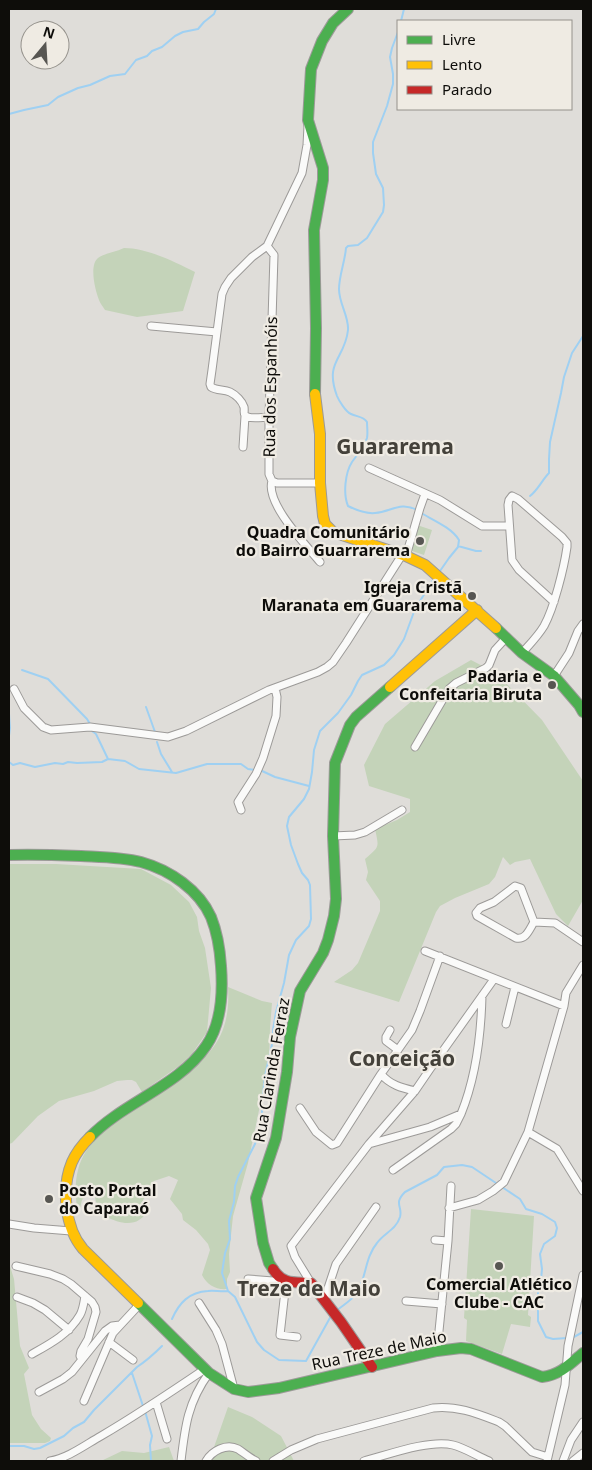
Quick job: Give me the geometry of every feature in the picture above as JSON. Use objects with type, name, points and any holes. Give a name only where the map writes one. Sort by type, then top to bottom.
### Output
[{"type":"main road","points":[[348,9],[334,23],[322,41],[311,69],[308,120],[323,168],[323,180],[314,239],[316,328],[314,380],[320,434],[320,483],[325,524],[334,532],[404,555],[425,565],[477,610],[522,654],[554,676],[583,712]]},
{"type":"main road","name":"Rua Clarinda Ferraz","points":[[286,1282],[277,1276],[269,1263],[263,1243],[256,1198],[276,1138],[287,1072],[290,1038],[300,991],[306,978],[323,953],[334,916],[336,899],[333,836],[335,763],[350,724],[356,717],[477,610]]},
{"type":"main road","points":[[9,855],[60,855],[110,858],[140,862],[162,870],[193,893],[206,910],[214,932],[220,965],[221,1001],[216,1024],[206,1046],[187,1067],[102,1125],[77,1153],[69,1172],[67,1185],[68,1215],[72,1231]]},
{"type":"main road","name":"Rua Treze de Maio","points":[[72,1231],[88,1254],[139,1305],[205,1369],[234,1389],[248,1392],[279,1388],[461,1348],[542,1377],[556,1375],[567,1368]]},
{"type":"main road","points":[[286,1282],[311,1283],[372,1367]]},
{"type":"main road","points":[[567,1368],[583,1353]]},
{"type":"street","points":[[243,447],[244,407],[237,397],[226,390],[214,389],[210,384],[222,294],[231,278],[252,257],[267,246],[302,173],[307,145],[308,120]]},
{"type":"street","name":"Rua dos Espanhóis","points":[[267,246],[274,255],[269,474],[272,482],[285,484],[320,483]]},
{"type":"street","points":[[151,326],[217,332]]},
{"type":"street","points":[[245,416],[251,418],[269,417]]},
{"type":"street","points":[[370,468],[440,500],[482,526],[509,526]]},
{"type":"street","points":[[272,482],[271,493],[278,509],[320,562]]},
{"type":"street","points":[[14,689],[24,708],[43,726],[51,730],[90,727],[168,737],[186,731],[275,688],[318,672],[334,662],[404,555],[425,494]]},
{"type":"street","points":[[522,654],[543,628],[554,602],[567,543],[518,499],[512,496],[509,500],[509,526],[514,564],[554,602]]},
{"type":"street","points":[[554,676],[569,653],[583,624]]},
{"type":"street","points":[[415,747],[449,689],[456,683],[486,668],[495,650],[506,638]]},
{"type":"street","points":[[240,810],[238,802],[258,770],[276,716],[277,697],[275,688]]},
{"type":"street","points":[[333,836],[355,835],[365,832],[402,810]]},
{"type":"street","points":[[515,886],[521,888],[534,922],[524,938],[520,939],[477,916],[476,913],[480,908],[494,902],[515,886]]},
{"type":"street","points":[[534,922],[555,923],[583,942]]},
{"type":"street","points":[[424,950],[564,1006]]},
{"type":"street","points":[[300,1108],[316,1132],[330,1144],[334,1145],[412,1030],[440,956]]},
{"type":"street","points":[[450,1208],[478,1200],[494,1191],[504,1182],[528,1132],[566,993],[583,965]]},
{"type":"street","points":[[311,1283],[292,1246],[369,1144],[415,1091],[494,979]]},
{"type":"street","points":[[506,1024],[514,987]]},
{"type":"street","points":[[393,1170],[456,1124],[468,1098],[473,1076],[482,996]]},
{"type":"street","points":[[390,1030],[386,1041],[398,1050]]},
{"type":"street","points":[[381,1074],[396,1086],[415,1091]]},
{"type":"street","points":[[369,1144],[430,1127],[461,1114]]},
{"type":"street","points":[[528,1132],[557,1149],[583,1191]]},
{"type":"street","points":[[437,1352],[448,1241],[451,1186]]},
{"type":"street","points":[[324,1300],[336,1264],[376,1206]]},
{"type":"street","points":[[9,1224],[72,1231]]},
{"type":"street","points":[[435,1240],[448,1241]]},
{"type":"street","points":[[16,1266],[31,1268],[57,1276],[71,1284],[95,1307],[96,1312],[88,1339],[80,1351],[82,1359]]},
{"type":"street","points":[[273,1461],[317,1439],[433,1408],[444,1407],[454,1408],[499,1422],[532,1452],[547,1459],[566,1385],[566,1354],[583,1275]]},
{"type":"street","points":[[248,1279],[286,1282],[280,1335],[297,1338]]},
{"type":"street","points":[[32,1354],[54,1342],[69,1330],[80,1314],[85,1296]]},
{"type":"street","points":[[16,1297],[45,1310],[69,1330]]},
{"type":"street","points":[[198,1302],[216,1330],[222,1344],[234,1389]]},
{"type":"street","points":[[406,1302],[442,1304]]},
{"type":"street","points":[[84,1401],[109,1342],[120,1326],[139,1305]]},
{"type":"street","points":[[38,1392],[72,1372],[105,1331],[112,1326],[120,1326]]},
{"type":"street","points":[[109,1342],[132,1360]]},
{"type":"street","points":[[50,1461],[77,1450],[156,1402],[205,1369]]},
{"type":"street","points":[[181,1461],[188,1416],[205,1369]]},
{"type":"street","points":[[156,1402],[167,1439]]},
{"type":"street","points":[[563,1461],[571,1440],[583,1422]]},
{"type":"street","points":[[364,1461],[435,1444],[445,1444],[465,1450],[489,1461]]},
{"type":"street","points":[[206,1461],[214,1451],[231,1447],[237,1448],[256,1461]]},
{"type":"street","points":[[573,1461],[583,1454]]},
{"type":"green space","points":[[124,248],[151,253],[195,272],[183,311],[137,317],[105,310],[99,301],[96,290],[93,272],[95,261],[101,256]]},
{"type":"green space","name":"Quadra Comunitário do Bairro Guarrarema","points":[[417,525],[432,530],[424,555],[409,550]]},
{"type":"green space","points":[[471,660],[496,673],[542,720],[583,781],[583,900],[568,926],[556,914],[530,859],[510,865],[503,857],[495,877],[489,884],[440,906],[399,1002],[334,982],[352,970],[358,963],[380,911],[380,901],[366,880],[368,872],[365,859],[376,849],[378,843],[375,829],[397,820],[410,812],[410,799],[369,786],[364,765],[385,724],[435,681]]},
{"type":"green space","points":[[9,864],[56,864],[141,869],[171,885],[189,902],[197,917],[199,931],[205,948],[211,988],[207,1032],[192,1054],[179,1066],[142,1092],[136,1082],[132,1080],[117,1081],[94,1091],[59,1101],[38,1116],[9,1144]]},
{"type":"green space","points":[[228,987],[262,1001],[272,1003],[269,1062],[248,1163],[233,1216],[229,1254],[230,1272],[227,1279],[227,1289],[219,1289],[206,1282],[202,1275],[210,1250],[208,1244],[196,1230],[183,1220],[182,1214],[170,1199],[178,1180],[169,1176],[154,1181],[143,1200],[150,1207],[147,1213],[139,1220],[131,1223],[119,1222],[107,1217],[103,1208],[96,1202],[95,1197],[88,1193],[82,1200],[78,1216],[76,1187],[81,1160],[91,1144],[112,1125],[188,1072],[209,1053],[217,1042],[226,1018]]},
{"type":"green space","name":"Comercial Atlético Clube - CAC","points":[[471,1209],[534,1216],[528,1315],[531,1317],[530,1327],[511,1324],[502,1354],[466,1341],[467,1320],[464,1318]]},
{"type":"green space","points":[[9,1263],[14,1279],[20,1346],[29,1368],[24,1374],[32,1415],[41,1429],[51,1438],[50,1441],[45,1443],[9,1443]]},
{"type":"green space","points":[[228,1407],[252,1417],[281,1436],[294,1461],[208,1461]]},
{"type":"green space","points":[[169,1447],[174,1461],[101,1461],[122,1451],[144,1453]]},
{"type":"waterway","points":[[9,114],[48,105],[58,97],[78,88],[110,76],[125,74],[136,60],[162,47],[175,36],[198,29],[214,14],[216,9]]},
{"type":"waterway","points":[[401,20],[404,9]]},
{"type":"waterway","points":[[397,35],[390,57],[393,84],[373,142],[376,174],[383,188],[383,212],[367,238],[358,245],[346,248],[339,289],[348,330],[343,348],[336,361],[333,375],[337,396],[343,406],[349,413],[367,422],[367,438],[352,462],[346,478],[345,490],[348,506],[371,513],[400,507],[417,510]]},
{"type":"waterway","points":[[530,496],[549,473],[550,442],[564,377],[572,353],[583,336]]},
{"type":"waterway","points":[[421,513],[447,528],[459,540],[458,547],[440,571]]},
{"type":"waterway","points":[[458,546],[481,551]]},
{"type":"waterway","points":[[331,1316],[306,1361],[279,1360],[264,1350],[257,1342],[235,1297],[228,1291],[222,1273],[225,1253],[230,1239],[229,1221],[238,1177],[255,1144],[262,1124],[265,1076],[273,1040],[276,1012],[289,955],[296,940],[309,926],[311,919],[310,885],[302,873],[291,845],[287,826],[289,817],[304,799],[309,789],[314,750],[320,731],[338,713],[362,675],[384,665],[394,655],[404,639],[415,609],[435,577]]},
{"type":"waterway","points":[[22,670],[48,679],[90,724]]},
{"type":"waterway","points":[[146,707],[155,732]]},
{"type":"waterway","points":[[9,714],[9,736]]},
{"type":"waterway","points":[[92,731],[96,734],[108,759]]},
{"type":"waterway","points":[[157,742],[161,754],[172,772]]},
{"type":"waterway","points":[[9,762],[13,765],[20,763],[35,767],[68,762],[102,762],[108,759],[125,761],[139,769],[176,773],[207,764],[241,764],[248,769],[255,770]]},
{"type":"waterway","points":[[260,770],[275,777],[309,786]]},
{"type":"waterway","points":[[336,1311],[350,1301],[357,1293],[373,1249],[398,1221],[401,1213],[399,1202],[401,1196],[437,1175],[444,1167],[462,1165],[472,1167],[520,1199],[526,1209],[542,1214],[555,1222],[557,1228],[555,1236],[544,1244],[540,1254],[542,1269],[538,1290],[538,1321],[546,1337],[553,1339],[567,1338]]},
{"type":"waterway","points":[[172,1319],[181,1303],[190,1296],[201,1292],[228,1291]]},
{"type":"waterway","points":[[572,1338],[583,1332]]},
{"type":"waterway","points":[[9,1446],[40,1448],[64,1436],[84,1422],[137,1367],[162,1346]]},
{"type":"waterway","points":[[132,1373],[143,1406]]},
{"type":"waterway","points":[[145,1411],[152,1436],[150,1445],[151,1461]]},
{"type":"traffic: fast","points":[[315,394],[314,230],[323,180],[323,168],[308,120],[311,69],[322,41],[333,23],[348,9]]},
{"type":"traffic: fast","points":[[496,628],[522,653],[554,676],[583,712]]},
{"type":"traffic: fast","points":[[273,1269],[269,1263],[263,1243],[256,1198],[276,1138],[287,1072],[290,1037],[300,991],[323,953],[334,916],[336,899],[333,836],[335,763],[350,725],[356,717],[390,687]]},
{"type":"traffic: fast","points":[[9,855],[111,858],[141,862],[173,876],[191,890],[206,907],[215,929],[221,960],[221,997],[215,1027],[206,1046],[195,1060],[181,1072],[119,1114],[90,1137]]},
{"type":"traffic: fast","points":[[138,1303],[209,1373],[234,1389],[248,1392],[279,1388],[437,1351],[461,1348],[471,1349],[542,1377],[554,1374],[569,1365],[583,1353]]},
{"type":"traffic: slow","points":[[315,394],[320,434],[320,483],[325,524],[333,532],[406,556],[425,565],[496,628]]},
{"type":"traffic: slow","points":[[390,687],[477,610]]},
{"type":"traffic: slow","points":[[90,1137],[76,1155],[69,1172],[66,1195],[72,1230],[83,1249],[138,1303]]},
{"type":"traffic: jam","points":[[273,1269],[281,1278],[289,1282],[311,1283],[372,1367]]},
{"type":"place","name":"Quadra Comunitário do Bairro Guarrarema","points":[[420,541]]},
{"type":"place","name":"Igreja Cristã Maranata em Guararema","points":[[472,596]]},
{"type":"place","name":"Padaria e Confeitaria Biruta","points":[[552,685]]},
{"type":"place","name":"Posto Portal do Caparaó","points":[[49,1199]]},
{"type":"place","name":"Comercial Atlético Clube - CAC","points":[[499,1266]]},
{"type":"district","name":"Guararema","points":[[395,446]]},
{"type":"district","name":"Conceição","points":[[402,1058]]},
{"type":"district","name":"Treze de Maio","points":[[309,1288]]}]
